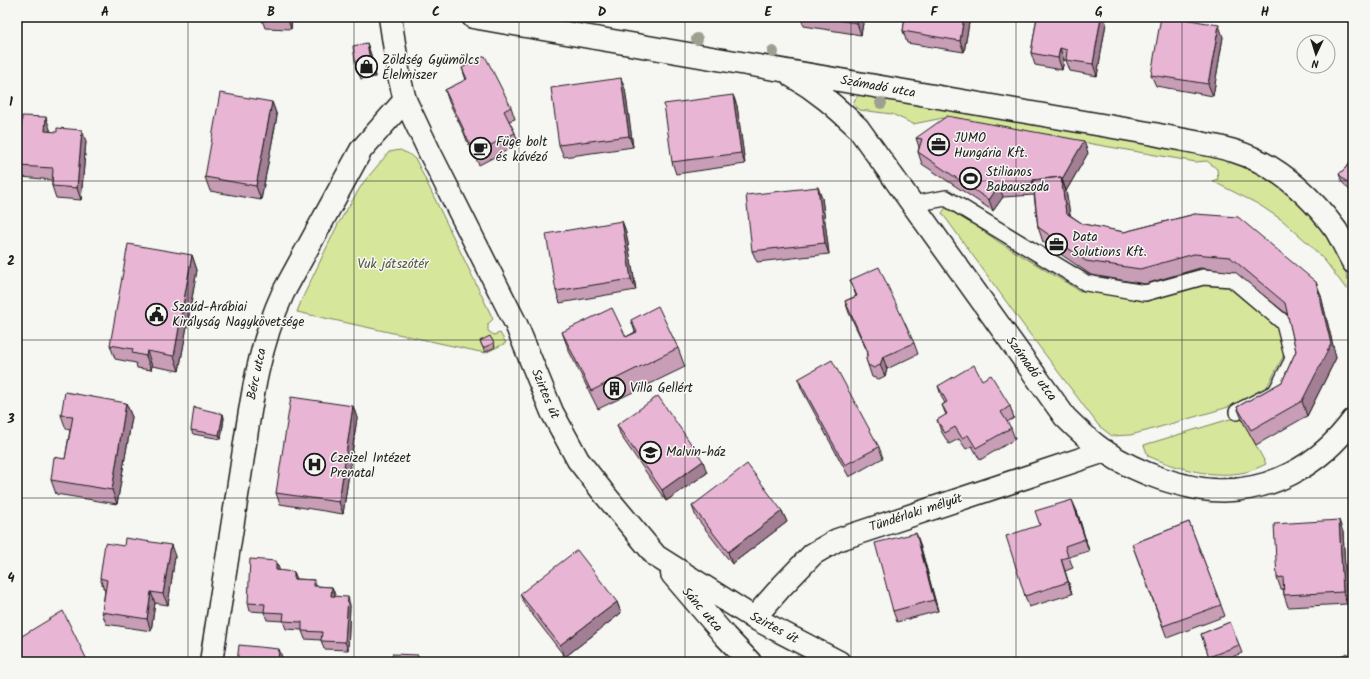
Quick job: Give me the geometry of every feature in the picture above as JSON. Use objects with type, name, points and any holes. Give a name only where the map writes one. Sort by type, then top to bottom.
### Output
[{"type":"street","name":"Szirtes út","points":[[390,17],[399,76],[405,100],[516,324],[552,412],[578,460],[656,556],[754,618],[839,662]]},
{"type":"street","name":"Számadó utca","points":[[473,17],[1146,133],[1234,151],[1268,164],[1291,181],[1313,202],[1336,231],[1353,262]]},
{"type":"street","name":"Számadó utca","points":[[782,70],[813,88],[858,128],[1065,417],[1105,451],[1131,466],[1180,485],[1212,490],[1240,489],[1267,484],[1289,476],[1312,462],[1333,444],[1353,420]]},
{"type":"street","name":"Bérc utca","points":[[211,662],[252,396],[265,340],[275,310],[361,150],[405,100]]},
{"type":"street","name":"Tündérlaki mélyút","points":[[754,618],[813,554],[837,540],[1105,451]]},
{"type":"street","name":"Sánc utca","points":[[656,556],[725,636],[750,662]]},
{"type":"lane","points":[[913,204],[946,198],[1086,283],[1145,293],[1203,277],[1232,279],[1284,323],[1293,359],[1276,392],[1237,412]]},
{"type":"green space","points":[[859,95],[1212,154],[1237,162],[1256,171],[1283,189],[1304,208],[1336,246],[1346,267],[1347,290],[1326,262],[1308,243],[1282,220],[1258,204],[1212,181],[1218,179],[1217,169],[1207,161],[1196,162],[943,118],[913,124],[892,114],[860,110],[853,104]]},
{"type":"green space","name":"Vuk játszótér","points":[[400,150],[409,154],[416,160],[493,319],[488,324],[488,331],[494,335],[500,333],[506,343],[485,353],[297,312],[338,224],[363,183],[389,152]]},
{"type":"green space","points":[[947,206],[999,242],[1080,291],[1085,290],[1146,300],[1206,284],[1227,286],[1279,329],[1285,353],[1267,387],[1232,406],[1130,435],[1112,436],[1099,426],[942,213]]},
{"type":"green space","points":[[1240,416],[1266,464],[1246,472],[1221,474],[1196,472],[1171,465],[1148,456],[1144,445]]},
{"type":"building","points":[[817,17],[858,17],[857,23]]},
{"type":"building","points":[[905,17],[964,17],[960,41],[903,31]]},
{"type":"building","points":[[1037,17],[1101,17],[1093,64],[1066,60],[1067,50],[1060,48],[1058,58],[1031,53]]},
{"type":"building","points":[[1161,17],[1172,17],[1219,25],[1208,84],[1151,75]]},
{"type":"building","points":[[367,43],[371,66],[356,68],[353,46]]},
{"type":"building","points":[[485,56],[511,107],[504,111],[515,133],[475,153],[445,90],[467,79],[462,68]]},
{"type":"building","points":[[621,78],[629,136],[559,145],[551,88]]},
{"type":"building","points":[[220,93],[272,102],[256,186],[205,177]]},
{"type":"building","points":[[733,95],[741,153],[672,162],[664,104]]},
{"type":"building","points":[[22,116],[46,117],[45,131],[57,132],[57,128],[82,130],[77,188],[52,186],[53,168],[18,166],[20,149],[17,149],[17,135],[21,135]]},
{"type":"building","points":[[947,116],[1084,141],[1062,179],[1061,177],[1033,180],[1033,183],[999,185],[989,200],[918,152],[922,139],[916,138]]},
{"type":"building","points":[[1353,161],[1353,189],[1339,174]]},
{"type":"building","points":[[1061,177],[1066,213],[1083,224],[1124,232],[1195,214],[1238,217],[1316,282],[1331,344],[1302,401],[1251,430],[1237,407],[1282,382],[1296,351],[1285,303],[1230,257],[1194,254],[1140,269],[1086,261],[1038,227],[1033,180]]},
{"type":"building","points":[[818,187],[825,243],[752,251],[746,195]]},
{"type":"building","points":[[622,221],[631,279],[556,291],[546,234]]},
{"type":"building","name":"Szaúd-Arábiai Királyság Nagykövetsége","points":[[128,244],[192,255],[174,356],[147,351],[146,356],[132,353],[133,349],[110,345]]},
{"type":"building","points":[[879,267],[914,343],[883,357],[880,365],[874,368],[868,365],[866,359],[868,352],[845,301],[857,296],[850,280]]},
{"type":"building","name":"Villa Gellért","points":[[658,306],[678,348],[591,391],[562,332],[612,308],[626,337],[637,332],[631,320]]},
{"type":"building","points":[[490,336],[494,343],[483,348],[480,341]]},
{"type":"building","points":[[832,360],[879,447],[845,465],[798,379]]},
{"type":"building","points":[[974,365],[982,380],[991,375],[1010,406],[1001,412],[1011,428],[976,448],[968,435],[962,438],[955,427],[945,433],[937,420],[947,414],[942,405],[947,402],[938,386]]},
{"type":"building","points":[[65,392],[126,403],[112,490],[51,480],[54,457],[65,459],[73,416],[61,415]]},
{"type":"building","points":[[658,396],[703,461],[662,490],[617,425]]},
{"type":"building","points":[[291,397],[353,406],[339,502],[276,493]]},
{"type":"building","points":[[194,407],[223,414],[219,435],[191,430]]},
{"type":"building","points":[[747,464],[782,511],[728,552],[692,506]]},
{"type":"building","points":[[1072,500],[1085,539],[1065,546],[1068,557],[1061,559],[1068,582],[1025,596],[1006,536],[1040,525],[1035,511]]},
{"type":"building","points":[[1339,520],[1343,592],[1284,595],[1283,577],[1277,578],[1274,524]]},
{"type":"building","points":[[1189,522],[1221,605],[1163,626],[1132,544]]},
{"type":"building","points":[[916,533],[934,600],[893,611],[875,543]]},
{"type":"building","points":[[125,538],[171,545],[163,594],[151,592],[147,619],[102,612],[107,580],[100,578],[105,543],[124,546]]},
{"type":"building","points":[[577,550],[617,602],[560,645],[520,594]]},
{"type":"building","points":[[250,559],[276,561],[276,570],[294,572],[294,579],[314,580],[314,586],[332,587],[331,596],[348,597],[345,642],[321,641],[322,632],[302,631],[302,622],[283,621],[284,613],[264,612],[265,604],[248,603]]},
{"type":"building","points":[[63,611],[88,662],[17,662],[17,639]]},
{"type":"building","points":[[1230,622],[1239,645],[1209,657],[1201,634]]},
{"type":"building","points":[[239,645],[279,649],[278,662],[237,662]]},
{"type":"building","points":[[1347,653],[1352,662],[1327,662]]},
{"type":"building","points":[[392,654],[418,655],[418,662],[373,662],[373,659],[392,660]]},
{"type":"place","name":"Zöldség Gyümölcs Élelmiszer","points":[[366,67]]},
{"type":"place","name":"JUMO Hungária Kft.","points":[[938,145]]},
{"type":"place","name":"Füge bolt és kávézó","points":[[480,149]]},
{"type":"place","name":"Stilianos Babauszoda","points":[[970,179]]},
{"type":"place","name":"Data Solutions Kft.","points":[[1057,244]]},
{"type":"place","name":"Szaúd-Arábiai Királyság Nagykövetsége","points":[[156,314]]},
{"type":"place","name":"Villa Gellért","points":[[614,388]]},
{"type":"place","name":"Malvin-ház","points":[[650,452]]},
{"type":"place","name":"Czeizel Intézet Prenatal","points":[[314,465]]}]
